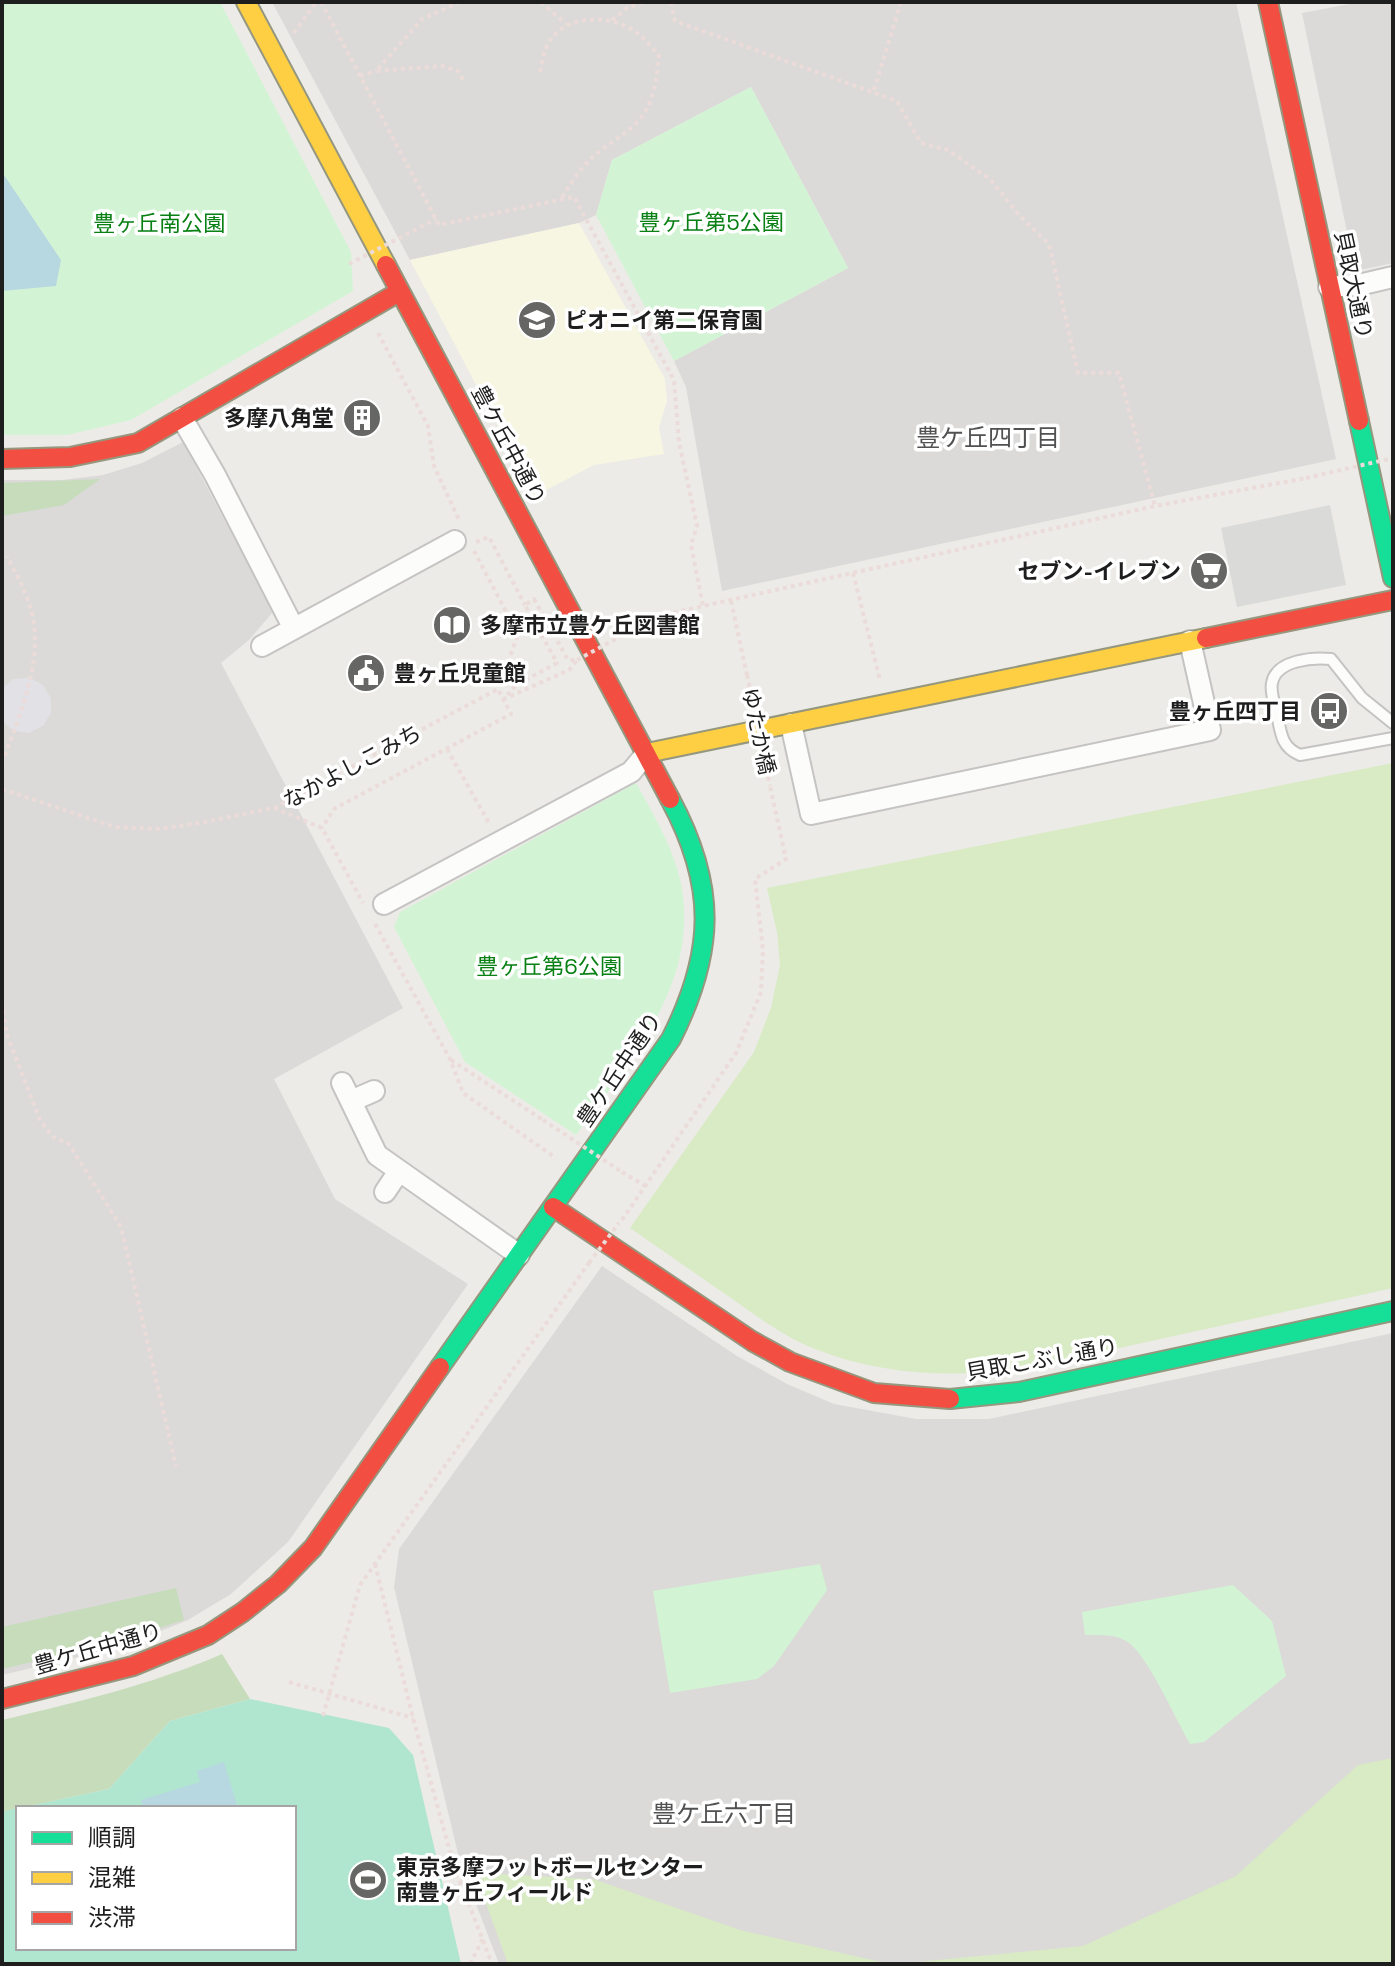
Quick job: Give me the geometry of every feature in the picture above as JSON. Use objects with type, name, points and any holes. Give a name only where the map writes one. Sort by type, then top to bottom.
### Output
[{"type":"street","name":"豊ケ丘中通り","points":[[2,1699],[128,1670],[164,1657],[199,1641],[264,1597],[291,1573],[313,1548],[671,1039],[698,983],[706,927],[704,886],[681,819],[246,2]]},
{"type":"street","name":"貝取大通り","points":[[1268,2],[1393,578]]},
{"type":"street","points":[[1329,287],[1393,277]]},
{"type":"street","points":[[2,459],[99,455],[138,443],[399,292]]},
{"type":"street","points":[[182,418],[215,475],[293,627]]},
{"type":"street","points":[[262,646],[460,536]]},
{"type":"street","points":[[376,907],[631,772],[647,753],[1393,600]]},
{"type":"street","points":[[791,724],[811,814],[1210,730],[1190,641]]},
{"type":"street","points":[[374,1091],[347,1092],[377,1155],[519,1255]]},
{"type":"street","points":[[385,1192],[399,1171]]},
{"type":"street","name":"貝取こぶし通り","points":[[553,1207],[752,1341],[790,1362],[874,1393],[955,1399],[1019,1392],[1393,1311]]},
{"type":"lane","points":[[1393,723],[1362,698],[1331,659],[1319,658],[1289,664],[1271,684],[1283,743],[1290,751],[1300,755],[1393,738]]},
{"type":"path","points":[[287,43],[318,2],[439,225],[574,197],[674,380],[679,442],[697,526],[691,545],[703,606]]},
{"type":"path","points":[[376,71],[422,19],[460,2]]},
{"type":"path","points":[[541,2],[566,24]]},
{"type":"path","points":[[612,20],[627,8],[645,2]]},
{"type":"path","points":[[671,2],[675,21],[874,90],[897,101],[921,143],[948,150],[990,179],[1019,215],[1049,244],[1078,373],[1119,373],[1155,506]]},
{"type":"path","points":[[874,90],[901,2]]},
{"type":"path","points":[[540,72],[546,46],[566,24],[599,19],[612,20],[639,34],[659,56],[657,80],[646,111],[623,137],[599,151],[576,174],[561,199]]},
{"type":"path","points":[[360,76],[376,71],[442,66],[458,71],[463,80]]},
{"type":"path","points":[[349,264],[436,219]]},
{"type":"path","points":[[375,327],[428,426],[434,466],[460,536]]},
{"type":"path","points":[[525,605],[534,599],[568,660],[577,660],[658,616],[1155,506],[1306,478],[1393,458]]},
{"type":"path","points":[[322,828],[334,809],[511,714],[498,689],[518,634],[470,544],[489,537],[557,663],[516,685],[504,699]]},
{"type":"path","points":[[2,763],[30,678],[34,626],[26,594],[7,556]]},
{"type":"path","points":[[853,573],[886,704]]},
{"type":"path","name":"ゆたか橋","points":[[645,1186],[736,1053],[761,992],[763,950],[755,879],[786,859],[731,601]]},
{"type":"path","points":[[504,699],[569,670]]},
{"type":"path","name":"なかよしこみち","points":[[2,789],[115,827],[158,829],[274,808],[498,689]]},
{"type":"path","points":[[447,749],[500,843]]},
{"type":"path","points":[[274,808],[322,828],[376,907]]},
{"type":"path","points":[[375,923],[450,1059],[463,1093],[565,1164]]},
{"type":"path","points":[[2,1003],[7,1035],[40,1120],[53,1137],[69,1144],[121,1227],[176,1466]]},
{"type":"path","points":[[323,1716],[360,1585],[645,1186],[450,1059]]},
{"type":"path","points":[[375,1564],[454,1866],[492,1964]]},
{"type":"path","points":[[289,1682],[413,1718]]},
{"type":"path","points":[[470,1964],[483,1939]]},
{"type":"shaded area","points":[[272,2],[1236,2],[1336,459],[722,591],[686,387],[674,361],[848,268],[751,87],[612,160],[596,215],[579,223],[410,260]]},
{"type":"shaded area","points":[[1360,2],[1393,2],[1393,263],[1355,271],[1302,13]]},
{"type":"shaded area","name":"ピオニイ第二保育園","points":[[579,223],[665,379],[667,401],[659,427],[664,454],[594,465],[535,496],[410,260]]},
{"type":"shaded area","points":[[183,442],[273,612],[249,640],[221,663],[403,1008],[274,1079],[335,1199],[468,1284],[288,1542],[231,1594],[188,1620],[121,1647],[2,1675],[2,480],[62,480],[103,475],[142,463]]},
{"type":"shaded area","points":[[1330,505],[1346,585],[1237,607],[1221,528]]},
{"type":"shaded area","points":[[30,678],[43,685],[51,698],[51,713],[43,726],[29,733],[14,731],[2,721],[2,689],[13,679]]},
{"type":"shaded area","points":[[602,1266],[737,1356],[787,1384],[834,1404],[916,1419],[989,1419],[1393,1333],[1393,1964],[499,1964],[460,1862],[394,1587],[399,1549]]},
{"type":"green space","name":"豊ヶ丘南公園","points":[[2,2],[220,2],[351,252],[353,291],[131,420],[67,435],[2,435]]},
{"type":"green space","name":"豊ヶ丘第5公園","points":[[751,87],[848,268],[674,361],[596,215],[612,160]]},
{"type":"green space","points":[[100,479],[64,505],[2,516],[2,483]]},
{"type":"green space","points":[[1393,763],[1393,1288],[1028,1368],[947,1374],[893,1370],[841,1358],[782,1333],[630,1228],[754,1052],[771,1008],[780,965],[777,932],[767,888]]},
{"type":"green space","name":"豊ヶ丘第6公園","points":[[636,783],[678,871],[684,920],[680,955],[656,1018],[638,1049],[576,1135],[465,1062],[394,927],[400,912]]},
{"type":"green space","points":[[820,1564],[827,1590],[774,1666],[757,1679],[670,1693],[653,1591]]},
{"type":"green space","points":[[1233,1585],[1272,1621],[1286,1676],[1204,1742],[1190,1744],[1153,1674],[1136,1649],[1118,1638],[1085,1635],[1082,1612]]},
{"type":"green space","points":[[176,1588],[184,1620],[113,1643],[2,1669],[2,1627]]},
{"type":"green space","points":[[222,1654],[250,1699],[170,1721],[109,1789],[30,1806],[16,1806],[16,1809],[2,1812],[2,1720],[141,1684]]},
{"type":"green space","name":"東京多摩フットボールセンター 南豊ヶ丘フィールド","points":[[250,1699],[389,1728],[413,1755],[461,1964],[2,1964],[2,1812],[16,1808],[16,1950],[296,1950],[296,1806],[29,1806],[109,1789],[170,1721]]},
{"type":"green space","points":[[1393,1758],[1393,1964],[897,1964],[1083,1946],[1236,1876],[1358,1765]]},
{"type":"green space","points":[[475,1873],[593,1879],[740,1930],[890,1964],[508,1964]]},
{"type":"water","points":[[2,172],[61,260],[56,286],[2,291]]},
{"type":"water","points":[[224,1762],[237,1806],[142,1806],[141,1800],[200,1782],[197,1771]]},
{"type":"traffic: fast","points":[[1359,421],[1393,578]]},
{"type":"traffic: fast","points":[[440,1367],[671,1039],[686,1007],[702,948],[705,919],[703,890],[696,861],[670,799]]},
{"type":"traffic: fast","points":[[950,1399],[1019,1392],[1393,1311]]},
{"type":"traffic: slow","points":[[246,2],[386,265]]},
{"type":"traffic: slow","points":[[647,753],[1206,638]]},
{"type":"traffic: jam","points":[[1268,2],[1359,421]]},
{"type":"traffic: jam","points":[[386,265],[670,799]]},
{"type":"traffic: jam","points":[[2,459],[70,457],[138,443],[399,292]]},
{"type":"traffic: jam","points":[[1206,638],[1393,600]]},
{"type":"traffic: jam","points":[[553,1207],[752,1341],[790,1362],[874,1393],[950,1399]]},
{"type":"traffic: jam","points":[[2,1699],[133,1666],[208,1635],[243,1612],[278,1584],[313,1548],[440,1367]]},
{"type":"place","name":"ピオニイ第二保育園","points":[[537,320]]},
{"type":"place","name":"多摩八角堂","points":[[362,418]]},
{"type":"place","name":"セブン-イレブン","points":[[1209,571]]},
{"type":"place","name":"多摩市立豊ケ丘図書館","points":[[452,625]]},
{"type":"place","name":"豊ヶ丘児童館","points":[[366,673]]},
{"type":"place","name":"豊ヶ丘四丁目","points":[[1329,711]]},
{"type":"place","name":"東京多摩フットボールセンター 南豊ヶ丘フィールド","points":[[368,1880]]},
{"type":"district","name":"豊ケ丘四丁目","points":[[988,438]]},
{"type":"district","name":"豊ケ丘六丁目","points":[[724,1814]]}]
